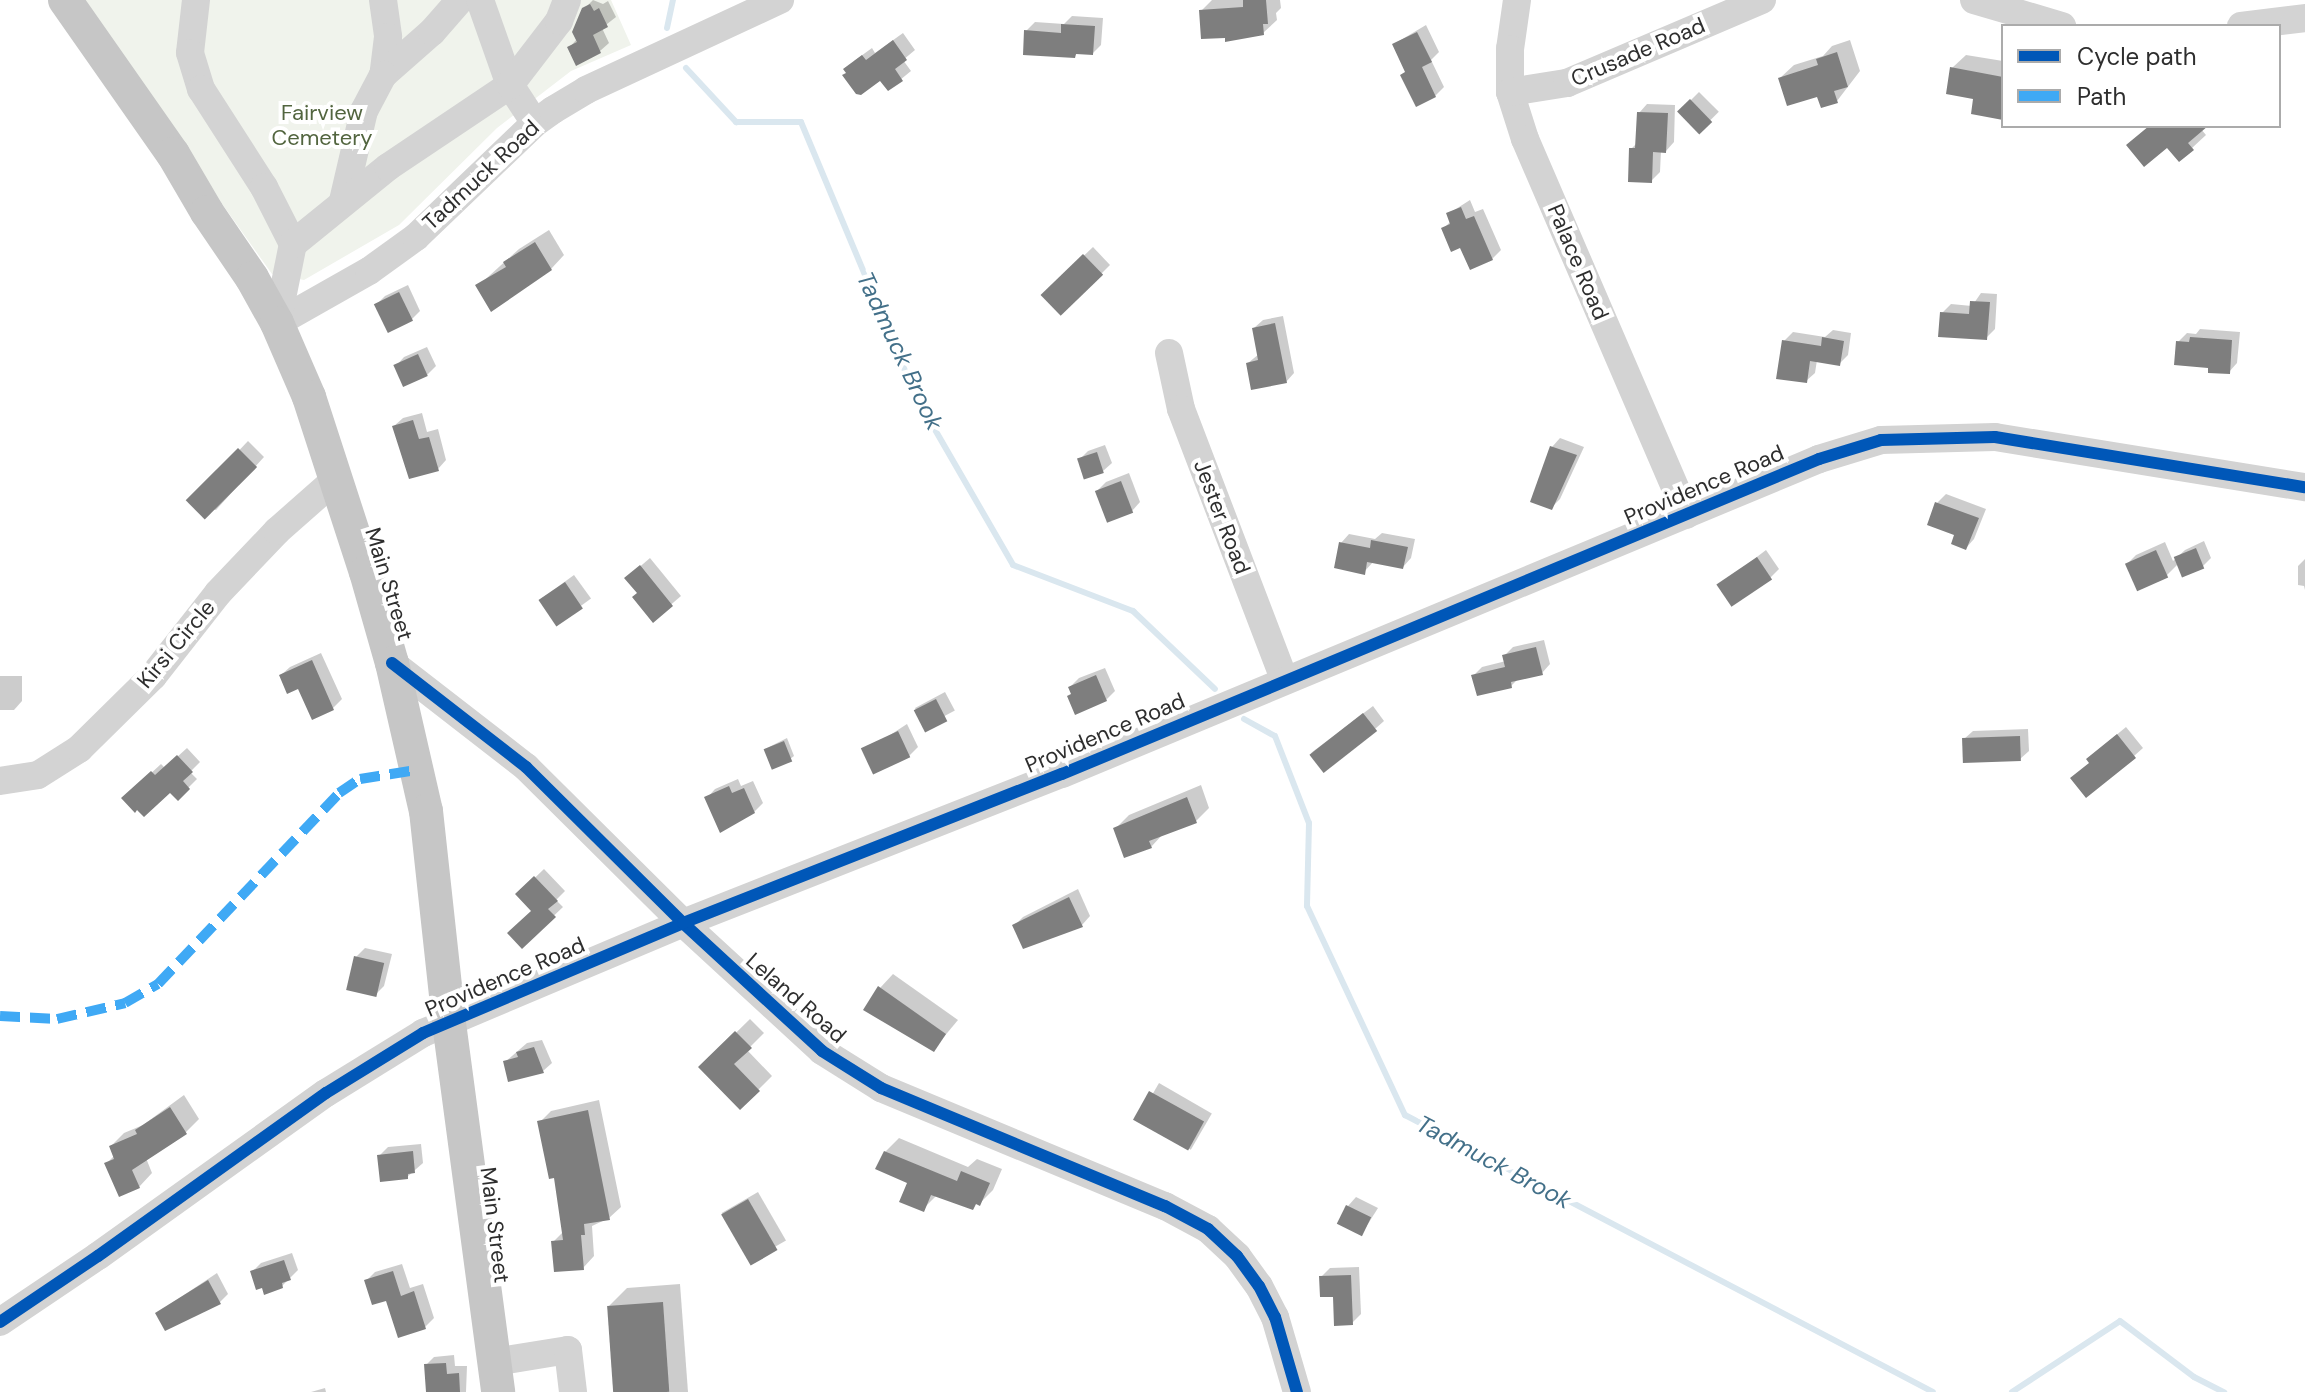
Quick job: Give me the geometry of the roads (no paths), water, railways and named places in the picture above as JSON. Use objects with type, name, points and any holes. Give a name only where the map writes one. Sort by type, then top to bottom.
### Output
[{"type":"main road","name":"Main Street","points":[[65,0],[173,154],[252,278],[277,323],[309,397],[336,479],[392,663],[426,811],[449,1023],[496,1377]]},
{"type":"street","points":[[196,0],[190,53],[201,89],[264,187],[293,244]]},
{"type":"street","points":[[343,201],[364,111],[383,75],[388,37],[383,0]]},
{"type":"street","points":[[383,75],[432,32],[460,0]]},
{"type":"street","points":[[480,0],[510,85],[535,123]]},
{"type":"street","points":[[277,323],[293,244],[343,201],[510,85],[559,21],[567,0]]},
{"type":"street","name":"Tadmuck Road","points":[[277,323],[369,271],[416,237],[535,123],[586,90],[780,0]]},
{"type":"street","name":"Palace Road","points":[[1517,0],[1510,49],[1510,92],[1525,139],[1687,515]]},
{"type":"street","name":"Crusade Road","points":[[1510,92],[1567,83],[1762,0]]},
{"type":"street","points":[[1974,0],[2055,24]]},
{"type":"street","points":[[2257,24],[2305,18]]},
{"type":"street","name":"Jester Road","points":[[1169,353],[1181,409],[1284,679]]},
{"type":"street","name":"Providence Road","points":[[0,1322],[326,1093],[423,1033],[683,923],[1048,780],[1284,679],[1819,459],[1881,440],[1950,436],[2010,439],[2305,487]]},
{"type":"street","name":"Kirsi Circle","points":[[0,781],[38,775],[79,749],[153,676],[218,593],[277,531],[336,479]]},
{"type":"street","name":"Leland Road","points":[[392,663],[526,767],[683,923],[822,1051],[881,1088],[1165,1206],[1208,1229],[1237,1256],[1259,1286],[1275,1317],[1297,1392]]},
{"type":"street","points":[[496,1377],[568,1350],[573,1392]]},
{"type":"waterway","name":"Tadmuck Brook","points":[[667,28],[673,0]]},
{"type":"waterway","name":"Tadmuck Brook","points":[[686,68],[736,122],[801,122],[915,395],[1013,565],[1133,611],[1215,689]]},
{"type":"waterway","name":"Tadmuck Brook","points":[[1244,719],[1275,736],[1309,823],[1307,906],[1405,1115],[1933,1392]]},
{"type":"waterway","name":"Tadmuck Brook","points":[[2012,1392],[2120,1321],[2194,1377],[2224,1392]]},
{"type":"park label","name":"Fairview Cemetery","points":[[322,124]]}]
